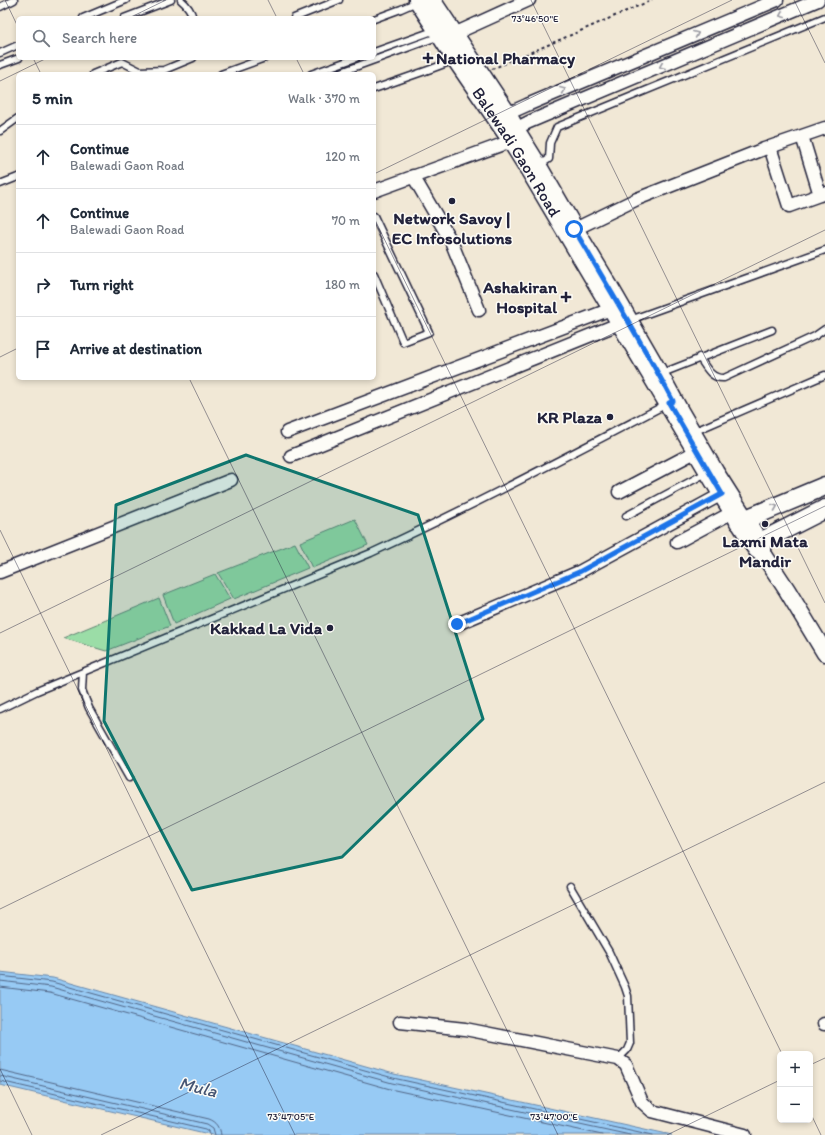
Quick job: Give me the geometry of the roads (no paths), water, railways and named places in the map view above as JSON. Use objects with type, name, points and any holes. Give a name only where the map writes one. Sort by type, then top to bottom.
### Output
[{"type":"main road","name":"Balewadi Gaon Road","points":[[422,0],[444,33],[480,74],[671,402],[722,494],[758,546]]},
{"type":"main road","name":"Balewadi Gaon Road","points":[[444,33],[456,59],[513,131]]},
{"type":"main road","name":"Balewadi Gaon Road","points":[[620,314],[659,374],[671,402],[691,432],[739,518]]},
{"type":"main road","points":[[739,518],[793,500],[825,486]]},
{"type":"main road","points":[[793,500],[803,520]]},
{"type":"main road","points":[[758,546],[825,509]]},
{"type":"street","points":[[444,33],[529,0]]},
{"type":"street","points":[[513,131],[527,105],[777,0]]},
{"type":"street","points":[[376,190],[413,176],[534,120],[818,0]]},
{"type":"street","points":[[527,105],[534,120]]},
{"type":"street","points":[[571,231],[637,199],[770,147],[825,128]]},
{"type":"street","points":[[770,147],[789,206],[823,194],[802,136]]},
{"type":"street","points":[[413,176],[451,241],[479,310]]},
{"type":"street","points":[[287,432],[620,314]]},
{"type":"street","points":[[290,456],[620,314]]},
{"type":"street","points":[[619,492],[697,451]]},
{"type":"street","points":[[0,572],[231,480]]},
{"type":"street","points":[[457,624],[579,572],[722,494]]},
{"type":"street","points":[[677,542],[739,518]]},
{"type":"street","name":"Balewadi Gaon Road","points":[[758,546],[787,590],[825,653]]},
{"type":"street","points":[[400,1022],[465,1029],[618,1059],[626,1066],[642,1102],[652,1111],[745,1135]]},
{"type":"lane","points":[[0,7],[14,0]]},
{"type":"lane","points":[[88,16],[126,0]]},
{"type":"lane","points":[[129,16],[171,0]]},
{"type":"lane","points":[[181,0],[187,6],[192,16]]},
{"type":"lane","points":[[299,16],[339,0]]},
{"type":"lane","points":[[376,18],[422,0]]},
{"type":"lane","points":[[535,169],[549,159],[550,143],[557,127],[825,17]]},
{"type":"lane","points":[[376,51],[444,33]]},
{"type":"lane","points":[[376,59],[444,33]]},
{"type":"lane","points":[[0,53],[16,46]]},
{"type":"lane","points":[[0,65],[16,59]]},
{"type":"lane","points":[[376,88],[456,59]]},
{"type":"lane","points":[[98,72],[122,62],[140,70],[164,70],[188,60]]},
{"type":"lane","points":[[227,72],[260,60]]},
{"type":"lane","points":[[317,72],[350,60]]},
{"type":"lane","points":[[341,72],[373,60]]},
{"type":"lane","points":[[0,131],[16,119]]},
{"type":"lane","points":[[0,184],[16,178]]},
{"type":"lane","points":[[376,220],[429,332],[403,342],[376,279]]},
{"type":"lane","points":[[620,314],[825,250]]},
{"type":"lane","points":[[699,358],[713,376],[724,378],[815,336],[825,329]]},
{"type":"lane","points":[[659,374],[772,330]]},
{"type":"lane","points":[[691,432],[825,376]]},
{"type":"lane","points":[[0,709],[37,691],[377,550],[557,461],[671,402]]},
{"type":"lane","points":[[626,516],[709,471]]},
{"type":"lane","points":[[83,672],[82,690],[89,708],[129,778]]},
{"type":"lane","points":[[570,886],[609,952],[628,996],[630,1043],[618,1059]]},
{"type":"water","name":"Mula","points":[[0,972],[53,978],[394,1074],[672,1135],[213,1135],[0,1085]]},
{"type":"place","name":"National Pharmacy","points":[[428,58]]},
{"type":"place","name":"Network Savoy | EC Infosolutions","points":[[452,201]]},
{"type":"place","name":"Ashakiran Hospital","points":[[566,297]]},
{"type":"place","name":"KR Plaza","points":[[610,417]]},
{"type":"place","name":"Laxmi Mata Mandir","points":[[765,524]]},
{"type":"place","name":"Kakkad La Vida","points":[[330,628]]}]
